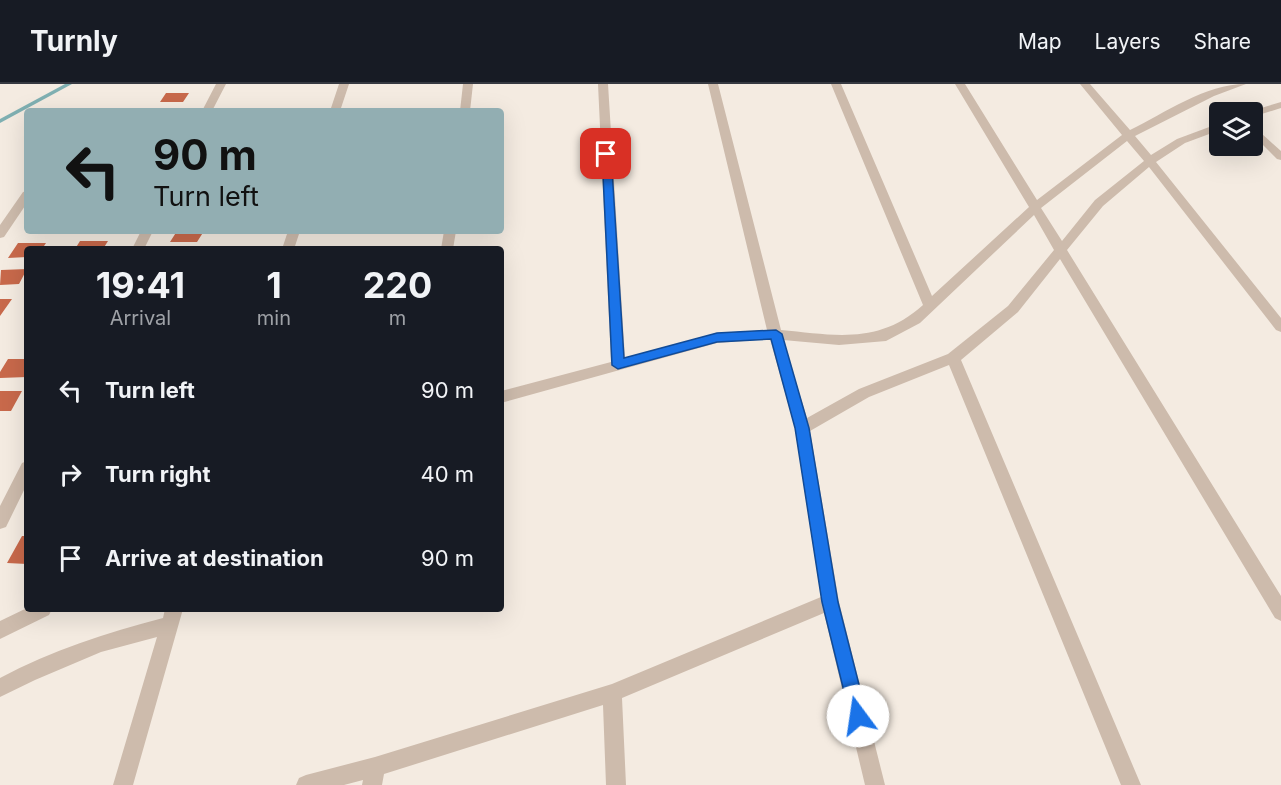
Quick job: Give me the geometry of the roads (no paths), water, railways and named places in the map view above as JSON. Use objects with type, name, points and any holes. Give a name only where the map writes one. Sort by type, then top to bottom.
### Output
[{"type":"street","points":[[209,108],[221,84]]},
{"type":"street","points":[[336,108],[345,84]]},
{"type":"street","points":[[465,108],[468,84]]},
{"type":"street","points":[[603,84],[618,365]]},
{"type":"street","points":[[713,84],[802,428],[830,602],[876,785]]},
{"type":"street","points":[[836,84],[930,307]]},
{"type":"street","points":[[960,84],[1281,612]]},
{"type":"street","points":[[1085,84],[1150,161],[1281,327]]},
{"type":"street","points":[[1200,84],[1210,94]]},
{"type":"street","points":[[504,395],[717,338],[776,334],[839,340],[881,337],[915,320],[1035,208],[1127,136],[1210,94],[1241,84]]},
{"type":"street","points":[[1263,111],[1281,105]]},
{"type":"street","points":[[802,428],[864,393],[953,358],[1013,309],[1100,203],[1150,161],[1181,141],[1209,130]]},
{"type":"street","points":[[1263,139],[1281,157]]},
{"type":"street","points":[[0,234],[24,199]]},
{"type":"street","points":[[953,358],[1131,785]]},
{"type":"street","points":[[0,522],[24,474]]},
{"type":"street","points":[[306,785],[374,776],[612,693],[830,602]]},
{"type":"street","points":[[0,630],[37,612]]},
{"type":"street","points":[[0,688],[28,673],[172,617]]},
{"type":"street","points":[[123,785],[172,617]]},
{"type":"street","points":[[612,693],[616,785]]},
{"type":"waterway","points":[[24,108],[69,84]]},
{"type":"waterway","points":[[0,121],[24,108]]}]
